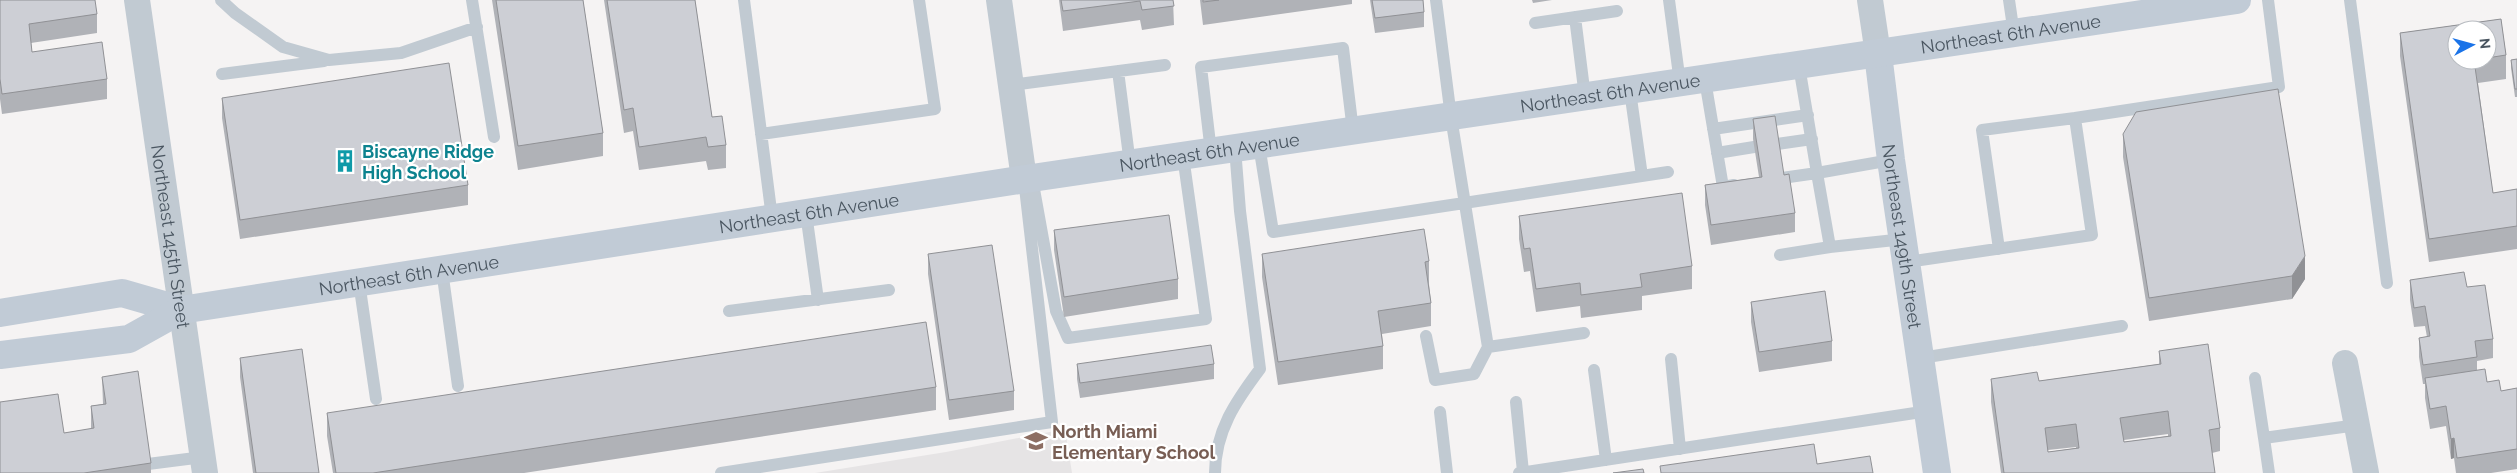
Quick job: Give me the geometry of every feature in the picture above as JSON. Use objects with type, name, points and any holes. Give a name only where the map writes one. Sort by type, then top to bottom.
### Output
[{"type":"main road","name":"Northeast 6th Avenue","points":[[0,355],[129,339],[181,310],[1028,178],[1630,91],[2237,0]]},
{"type":"main road","name":"Northeast 149th Street","points":[[1878,54],[1891,160],[1937,473]]},
{"type":"main road","name":"Northeast 6th Avenue","points":[[0,313],[122,293],[181,310]]},
{"type":"street","name":"Northeast 145th Street","points":[[137,0],[204,465]]},
{"type":"street","points":[[999,0],[1011,85],[1028,178]]},
{"type":"street","name":"Northeast 149th Street","points":[[1870,0],[1878,54]]},
{"type":"street","points":[[2345,363],[2366,473]]},
{"type":"lane","points":[[221,0],[235,13],[283,47],[329,60]]},
{"type":"lane","points":[[472,0],[494,138]]},
{"type":"lane","points":[[744,0],[772,218]]},
{"type":"lane","points":[[761,134],[935,109],[919,0]]},
{"type":"lane","points":[[1426,336],[1435,380],[1474,374],[1488,347],[1451,117],[1436,0]]},
{"type":"lane","points":[[1669,0],[1693,81],[1713,129],[1723,187],[1750,183]]},
{"type":"lane","points":[[2009,0],[2014,34]]},
{"type":"lane","points":[[1999,249],[1982,130],[2279,87],[2268,0]]},
{"type":"lane","points":[[2350,0],[2387,283]]},
{"type":"lane","points":[[1535,23],[1617,11]]},
{"type":"lane","points":[[1574,17],[1585,97]]},
{"type":"lane","points":[[222,74],[401,52],[477,27]]},
{"type":"lane","points":[[1353,131],[1342,48],[1201,67],[1273,232],[1668,172]]},
{"type":"lane","points":[[1011,85],[1165,65]]},
{"type":"lane","points":[[1799,66],[1830,247]]},
{"type":"lane","points":[[1118,71],[1130,164]]},
{"type":"lane","points":[[1630,91],[1642,176]]},
{"type":"lane","points":[[1713,129],[1808,115]]},
{"type":"lane","points":[[1780,255],[1830,247],[1905,250],[1999,249],[2092,235],[2074,118]]},
{"type":"lane","points":[[1777,144],[1812,138]]},
{"type":"lane","points":[[1717,153],[1754,147]]},
{"type":"lane","points":[[1215,473],[1220,438],[1233,406],[1260,369],[1240,211],[1235,148]]},
{"type":"lane","points":[[1028,178],[1056,311],[1068,338],[1206,319],[1183,156]]},
{"type":"lane","points":[[1782,178],[1891,160]]},
{"type":"lane","points":[[722,473],[1052,422],[1028,178]]},
{"type":"lane","points":[[806,213],[818,300]]},
{"type":"lane","points":[[442,270],[458,386]]},
{"type":"lane","points":[[359,282],[376,399]]},
{"type":"lane","points":[[729,311],[889,290]]},
{"type":"lane","points":[[1920,358],[2122,326]]},
{"type":"lane","points":[[1488,347],[1584,333]]},
{"type":"lane","points":[[1671,359],[1680,448]]},
{"type":"lane","points":[[1594,370],[1606,460]]},
{"type":"lane","points":[[2255,378],[2269,473]]},
{"type":"lane","points":[[1516,402],[1523,472]]},
{"type":"lane","points":[[1519,473],[1928,411]]},
{"type":"lane","points":[[1440,412],[1447,473]]},
{"type":"lane","points":[[2264,438],[2357,425]]},
{"type":"lane","points":[[148,464],[204,465]]},
{"type":"shaded area","name":"North Miami Elementary School","points":[[1065,429],[1072,473],[815,473],[946,452]]},
{"type":"building","points":[[0,0],[95,0],[97,14],[29,24],[32,52],[102,42],[107,79],[2,94],[0,79]]},
{"type":"building","points":[[496,0],[583,0],[603,133],[518,146]]},
{"type":"building","points":[[607,0],[695,0],[712,117],[722,116],[726,145],[708,147],[706,137],[639,147],[633,108],[624,110]]},
{"type":"building","points":[[1061,0],[1173,0],[1174,6],[1142,10],[1140,1],[1063,11]]},
{"type":"building","points":[[1203,0],[1219,0],[1203,2]]},
{"type":"building","points":[[1372,0],[1423,0],[1424,12],[1375,18]]},
{"type":"building","points":[[2501,19],[2506,55],[2497,56],[2497,20],[2494,20]]},
{"type":"building","points":[[2447,26],[2447,70],[2475,70],[2493,193],[2517,189],[2517,226],[2429,239],[2400,33]]},
{"type":"building","points":[[2517,59],[2517,89],[2515,89],[2511,60]]},
{"type":"building","name":"Biscayne Ridge High School","points":[[449,63],[468,185],[240,220],[222,98]]},
{"type":"building","points":[[2278,89],[2305,256],[2292,276],[2149,298],[2123,134],[2136,112]]},
{"type":"building","points":[[1775,116],[1784,175],[1789,174],[1795,213],[1711,225],[1705,185],[1762,177],[1753,119]]},
{"type":"building","points":[[1682,193],[1692,266],[1640,274],[1642,287],[1581,295],[1580,283],[1536,289],[1530,248],[1524,249],[1519,216]]},
{"type":"building","points":[[1169,215],[1178,279],[1064,297],[1054,230]]},
{"type":"building","points":[[1424,229],[1429,261],[1425,262],[1431,303],[1378,311],[1383,346],[1278,362],[1262,254]]},
{"type":"building","points":[[992,245],[1014,391],[949,400],[928,254]]},
{"type":"building","points":[[2464,272],[2467,287],[2485,285],[2493,339],[2475,341],[2477,357],[2423,365],[2419,338],[2430,336],[2425,306],[2414,308],[2410,280]]},
{"type":"building","points":[[1825,291],[1832,341],[1759,352],[1751,302]]},
{"type":"building","points":[[926,322],[936,387],[373,473],[336,473],[327,413]]},
{"type":"building","points":[[2208,344],[2220,428],[2209,430],[2215,473],[2004,473],[1991,379],[2037,372],[2039,381],[2161,364],[2159,351]],"holes":[[[2168,411],[2171,436],[2124,442],[2120,418]],[[2076,424],[2079,448],[2048,452],[2045,428]]]},
{"type":"building","points":[[1211,345],[1214,364],[1080,383],[1077,364]]},
{"type":"building","points":[[302,349],[319,473],[256,473],[240,358]]},
{"type":"building","points":[[2485,369],[2487,382],[2499,380],[2501,391],[2517,388],[2517,449],[2457,458],[2454,438],[2451,439],[2446,406],[2430,409],[2425,378]]},
{"type":"building","points":[[138,371],[151,463],[84,473],[0,473],[0,402],[58,394],[64,433],[94,428],[91,406],[106,404],[102,377]]},
{"type":"building","points":[[1814,444],[1817,464],[1870,456],[1873,473],[1661,473],[1660,466]]},
{"type":"building","points":[[1643,469],[1644,473],[1613,473]]},
{"type":"place","name":"Biscayne Ridge High School","points":[[345,161]]},
{"type":"place","name":"North Miami Elementary School","points":[[1036,441]]}]
